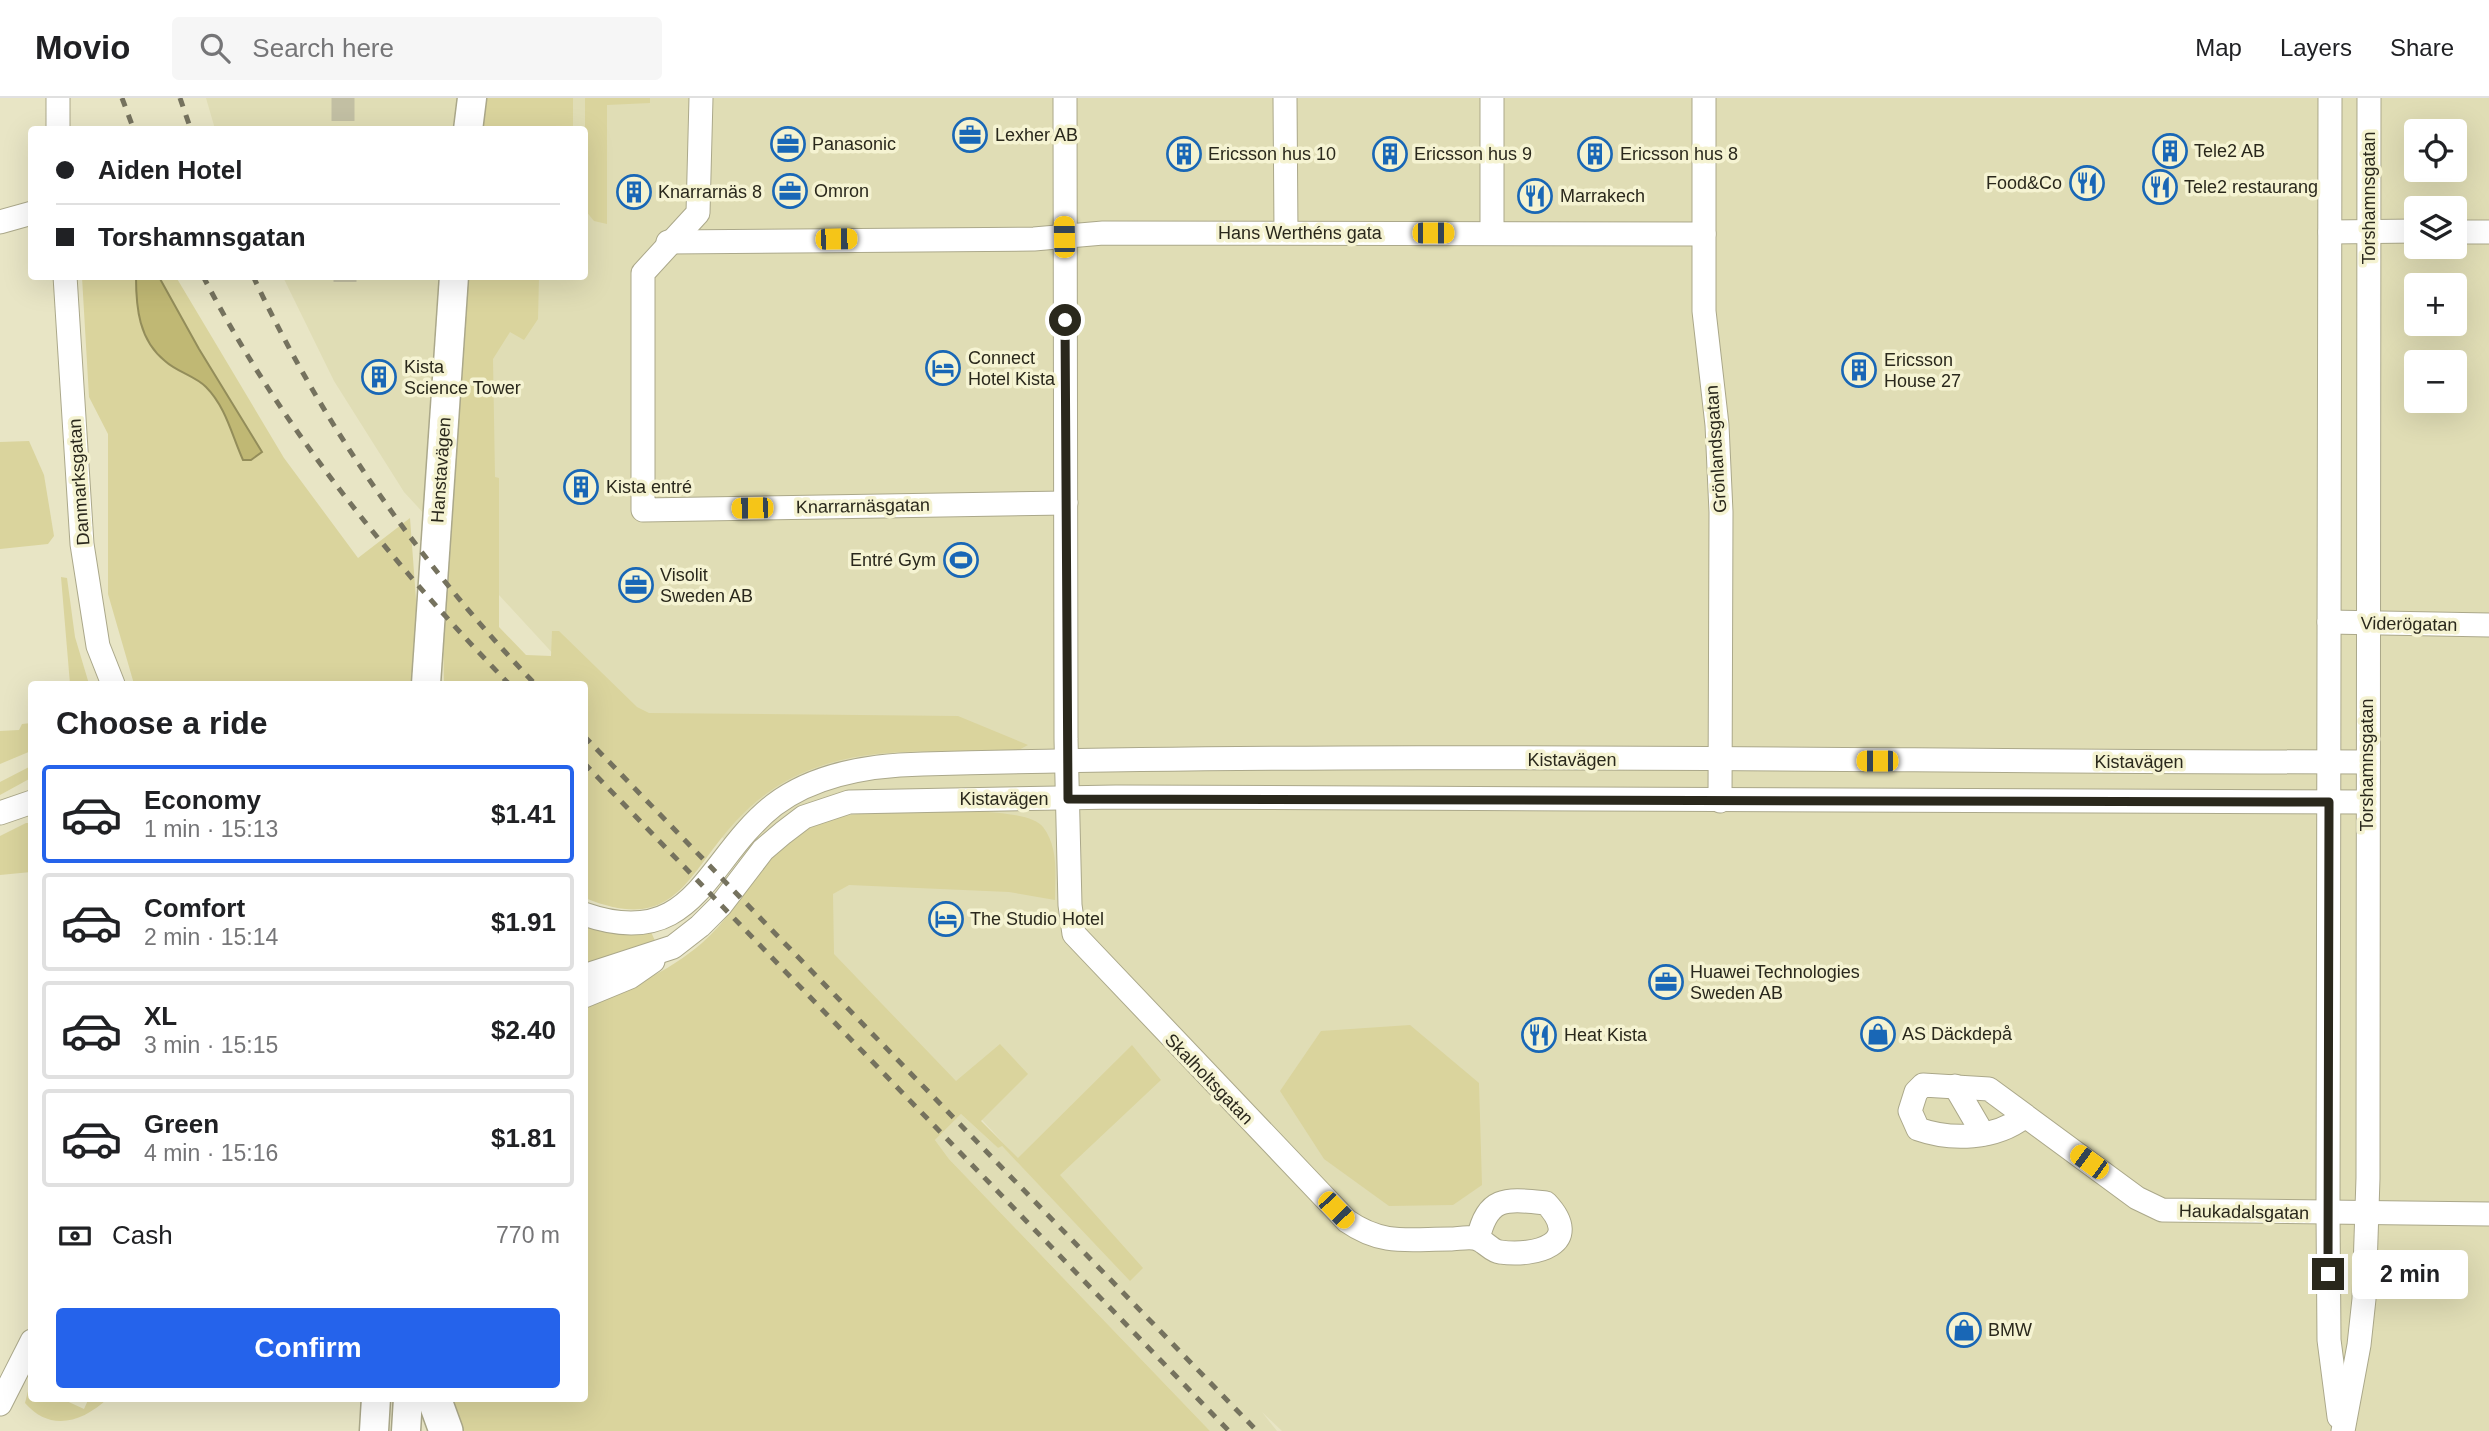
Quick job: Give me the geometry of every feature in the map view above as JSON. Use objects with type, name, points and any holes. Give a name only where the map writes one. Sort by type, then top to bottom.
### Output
[{"type":"highway","points":[[435,1402],[446,1431]]},
{"type":"main road","points":[[468,126],[472,98]]},
{"type":"main road","name":"Hanstavägen","points":[[429,677],[454,280]]},
{"type":"main road","points":[[373,1431],[376,1402]]},
{"type":"main road","points":[[406,1431],[408,1402]]},
{"type":"street","points":[[58,98],[58,126]]},
{"type":"street","name":"Knarrarnäsgatan","points":[[701,98],[698,213],[668,242],[643,273],[643,510],[1066,503]]},
{"type":"street","name":"Skalholtsgatan","points":[[1065,98],[1068,799],[1070,905],[1074,934],[1090,954],[1347,1221],[1381,1239],[1478,1239]]},
{"type":"street","points":[[1285,98],[1286,232]]},
{"type":"street","points":[[1492,98],[1492,233]]},
{"type":"street","name":"Grönlandsgatan","points":[[1704,98],[1704,311],[1717,425],[1721,512],[1720,801]]},
{"type":"street","name":"Torshamnsgatan","points":[[2330,98],[2329,1340],[2342,1431]]},
{"type":"street","name":"Torshamnsgatan","points":[[2342,1431],[2359,1345],[2367,1214],[2369,98]]},
{"type":"street","points":[[0,222],[28,213]]},
{"type":"street","points":[[2330,232],[2404,231]]},
{"type":"street","name":"Hans Werthéns gata","points":[[1064,237],[1103,233],[1286,232],[1704,234]]},
{"type":"street","points":[[2467,232],[2489,232]]},
{"type":"street","points":[[668,242],[1064,237]]},
{"type":"street","name":"Danmarksgatan","points":[[65,280],[82,544],[98,646],[112,681]]},
{"type":"street","name":"Viderögatan","points":[[2329,622],[2489,625]]},
{"type":"street","points":[[1283,798],[1284,759]]},
{"type":"street","name":"Kistavägen","points":[[588,915],[607,922],[631,925],[655,922],[674,913],[699,891],[757,820],[777,803],[826,779],[885,765],[1068,760],[1284,759],[2368,762]]},
{"type":"street","points":[[1491,760],[1491,799]]},
{"type":"street","name":"Kistavägen","points":[[588,975],[673,947],[721,905],[763,850],[804,817],[849,802],[1283,798],[2367,802]]},
{"type":"street","points":[[0,813],[28,803]]},
{"type":"street","points":[[588,994],[630,977],[673,947]]},
{"type":"street","name":"Haukadalsgatan","points":[[2024,1116],[2014,1124],[1983,1134],[1933,1134],[1918,1129],[1910,1111],[1916,1092],[1923,1085],[1989,1089],[2007,1099],[2024,1116],[2137,1198],[2162,1210],[2489,1214]]},
{"type":"street","points":[[1955,1086],[1983,1134]]},
{"type":"street","points":[[0,1405],[28,1349]]},
{"type":"shaded area","points":[[206,98],[2489,98],[2489,1431],[1282,1431],[1262,1412],[1277,1431],[1210,1431],[949,1159],[935,1140],[961,1114],[998,1148],[1001,1145],[1088,1235],[588,691],[588,681],[578,681],[404,492],[334,381],[284,280],[588,280],[588,126],[214,126]]},
{"type":"shaded area","points":[[485,98],[573,98],[573,126],[482,126]]},
{"type":"shaded area","points":[[585,98],[650,98],[650,103],[607,105],[607,224],[594,221],[588,214],[588,126],[585,126]]},
{"type":"shaded area","points":[[82,280],[178,280],[284,458],[358,558],[410,518],[417,613],[411,681],[133,681],[108,594],[108,434],[89,397]]},
{"type":"shaded area","points":[[136,280],[161,280],[262,452],[251,460],[243,460],[224,413],[213,395],[202,383],[165,361],[149,343],[141,323]]},
{"type":"shaded area","points":[[466,280],[539,280],[538,319],[524,340],[510,332],[493,359],[495,477],[499,478],[499,627],[526,655],[551,656],[552,631],[559,631],[637,707],[649,713],[958,716],[1028,745],[1015,752],[914,752],[864,756],[804,772],[782,783],[753,804],[676,894],[660,904],[640,909],[616,908],[588,899],[588,681],[444,681],[443,640]]},
{"type":"shaded area","points":[[29,441],[44,475],[54,536],[48,544],[0,549],[0,442]]},
{"type":"shaded area","points":[[61,577],[67,578],[75,637],[88,681],[70,681]]},
{"type":"shaded area","points":[[28,723],[28,752],[0,764],[0,731],[19,730],[22,724]]},
{"type":"shaded area","points":[[28,768],[28,780],[0,795],[0,782]]},
{"type":"shaded area","points":[[878,812],[992,812],[1032,820],[1043,827],[1048,835],[1055,862],[1055,900],[1009,892],[849,885],[833,894],[834,954],[956,1081],[1000,1044],[1028,1074],[981,1121],[1018,1158],[1132,1045],[1161,1080],[1060,1175],[1143,1268],[1130,1281],[1002,1146],[998,1148],[961,1114],[935,1140],[949,1159],[1210,1431],[462,1431],[449,1402],[588,1402],[588,1002],[646,979],[689,954],[717,928],[758,875],[788,842],[826,820]]},
{"type":"shaded area","points":[[28,823],[28,872],[0,875],[0,836]]},
{"type":"shaded area","points":[[588,927],[603,932],[651,932],[656,943],[588,965]]},
{"type":"shaded area","points":[[1410,1025],[1479,1083],[1482,1185],[1453,1205],[1389,1206],[1324,1159],[1280,1091],[1321,1031]]},
{"type":"shaded area","points":[[28,1391],[28,1402],[69,1402],[84,1409],[87,1402],[104,1402],[87,1414],[65,1421],[44,1418],[25,1403]]},
{"type":"tunnel","points":[[343,98],[343,126]]},
{"type":"railway","points":[[122,98],[132,126]]},
{"type":"railway","points":[[180,98],[190,126]]},
{"type":"railway","points":[[205,280],[267,387],[341,491],[422,590],[506,681]]},
{"type":"railway","points":[[255,280],[311,386],[378,492],[453,591],[532,681]]},
{"type":"railway","points":[[588,740],[1257,1431]]},
{"type":"railway","points":[[588,767],[1229,1431]]},
{"type":"place","name":"Lexher AB","points":[[970,135]]},
{"type":"place","name":"Panasonic","points":[[788,144]]},
{"type":"place","name":"Tele2 AB","points":[[2170,151]]},
{"type":"place","name":"Ericsson hus 10","points":[[1184,154]]},
{"type":"place","name":"Ericsson hus 9","points":[[1390,154]]},
{"type":"place","name":"Ericsson hus 8","points":[[1595,154]]},
{"type":"place","name":"Food&Co","points":[[2087,183]]},
{"type":"place","name":"Tele2 restaurang","points":[[2160,187]]},
{"type":"place","name":"Omron","points":[[790,191]]},
{"type":"place","name":"Knarrarnäs 8","points":[[634,192]]},
{"type":"place","name":"Marrakech","points":[[1535,196]]},
{"type":"place","name":"Connect Hotel Kista","points":[[943,368]]},
{"type":"place","name":"Ericsson House 27","points":[[1859,370]]},
{"type":"place","name":"Kista Science Tower","points":[[379,377]]},
{"type":"place","name":"Kista entré","points":[[581,487]]},
{"type":"place","name":"Entré Gym","points":[[961,560]]},
{"type":"place","name":"Visolit Sweden AB","points":[[636,585]]},
{"type":"place","name":"The Studio Hotel","points":[[946,919]]},
{"type":"place","name":"Huawei Technologies Sweden AB","points":[[1666,982]]},
{"type":"place","name":"AS Däckdepå","points":[[1878,1034]]},
{"type":"place","name":"Heat Kista","points":[[1539,1035]]},
{"type":"place","name":"BMW","points":[[1964,1330]]},
{"type":"route","points":[[1065,320],[1068,799],[1116,797],[2329,802],[2328,1274]]}]
